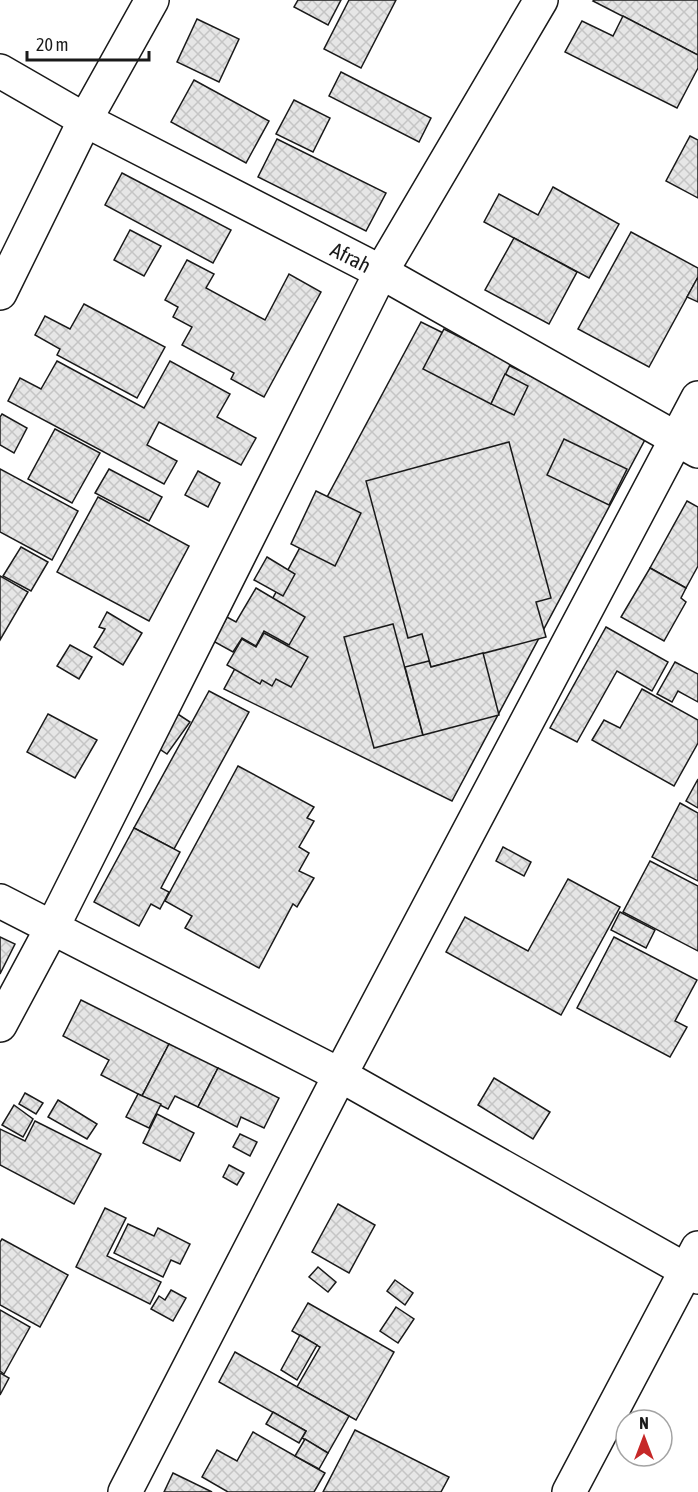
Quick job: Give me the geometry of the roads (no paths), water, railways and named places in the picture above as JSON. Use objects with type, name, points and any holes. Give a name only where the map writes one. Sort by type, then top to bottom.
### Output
[{"type":"street","points":[[0,293],[85,120],[152,0]]},
{"type":"street","points":[[0,1026],[53,926],[381,272],[541,0]]},
{"type":"street","name":"Afrah","points":[[0,70],[85,120],[381,272],[687,444]]},
{"type":"street","points":[[125,1492],[340,1075],[687,444],[698,398]]},
{"type":"street","points":[[0,901],[53,926],[340,1075],[694,1265],[569,1492]]}]
